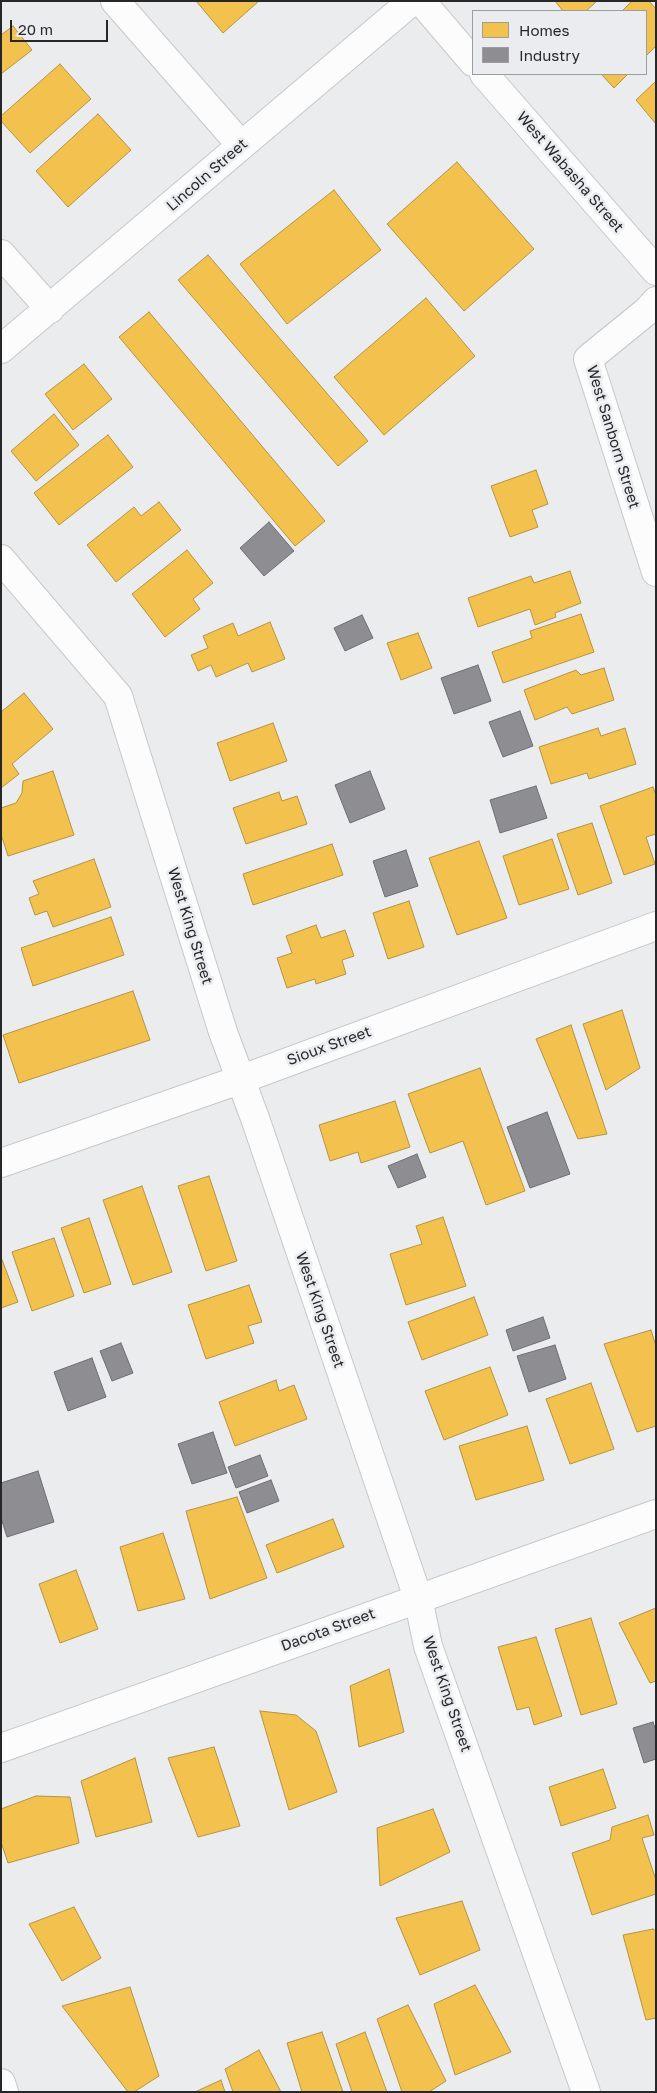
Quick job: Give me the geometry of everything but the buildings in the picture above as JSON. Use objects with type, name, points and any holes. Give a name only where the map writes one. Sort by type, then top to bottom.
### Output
[{"type":"street","points":[[115,1],[241,145]]},
{"type":"street","name":"Lincoln Street","points":[[1,349],[412,1]]},
{"type":"street","points":[[420,1],[472,61]]},
{"type":"street","name":"West Wabasha Street","points":[[485,75],[656,271]]},
{"type":"street","points":[[1,254],[50,309]]},
{"type":"street","name":"West Sanborn Street","points":[[656,300],[647,311],[588,359],[656,572]]},
{"type":"street","name":"West King Street","points":[[1,559],[118,696],[223,1032],[242,1079],[418,1598],[428,1646],[586,2092]]},
{"type":"street","name":"Sioux Street","points":[[1,1164],[242,1079],[656,926]]},
{"type":"street","name":"Dacota Street","points":[[1,1748],[656,1514]]},
{"type":"street","points":[[1,2084],[4,2092]]}]
